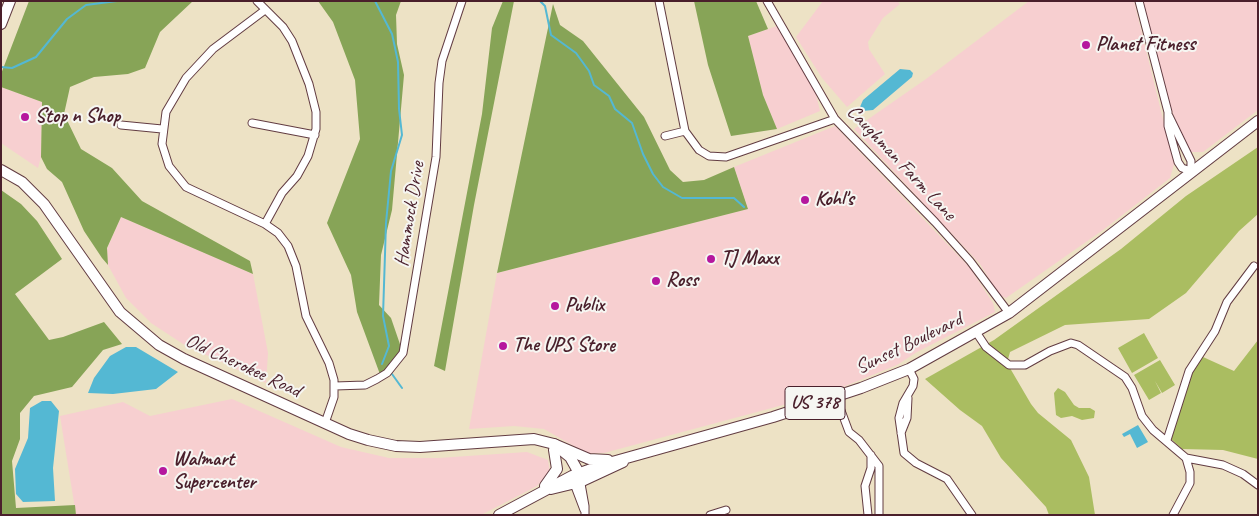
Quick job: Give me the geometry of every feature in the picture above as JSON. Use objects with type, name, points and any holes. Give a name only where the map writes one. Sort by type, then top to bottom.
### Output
[{"type":"main road","points":[[1,24],[10,1]]},
{"type":"main road","name":"Sunset Boulevard","points":[[542,491],[627,458],[836,397],[909,369],[1009,313],[1191,171],[1258,122]]},
{"type":"main road","name":"Old Cherokee Road","points":[[1,170],[22,182],[44,204],[120,312],[148,337],[184,359],[325,423],[368,440],[404,446],[518,438],[551,445],[590,460],[627,458]]},
{"type":"main road","points":[[551,445],[567,464],[576,479]]},
{"type":"main road","points":[[499,515],[542,491],[549,482],[557,469],[551,445]]},
{"type":"street","points":[[257,1],[282,27],[302,62],[314,101],[314,135],[303,166],[282,193],[265,224]]},
{"type":"street","name":"Hammock Drive","points":[[335,386],[365,385],[387,373],[403,353],[435,165],[439,83],[442,61],[462,1]]},
{"type":"street","points":[[659,1],[685,131],[699,150],[709,156],[726,157],[835,119]]},
{"type":"street","name":"Caughman Farm Lane","points":[[767,1],[835,119],[935,222],[970,261],[1009,313]]},
{"type":"street","points":[[1140,1],[1169,116],[1191,160],[1191,171],[1182,168],[1178,162],[1168,126],[1169,116]]},
{"type":"street","points":[[266,10],[212,49],[194,69],[168,107],[162,129],[162,144],[166,161],[182,184],[196,194],[265,224],[278,233],[291,250],[306,316],[329,364],[335,386],[333,403],[325,423]]},
{"type":"street","points":[[252,123],[314,135]]},
{"type":"street","points":[[121,125],[162,129]]},
{"type":"street","points":[[665,136],[685,131]]},
{"type":"street","points":[[1167,440],[1189,371],[1215,331],[1227,302],[1254,266]]},
{"type":"street","points":[[976,332],[989,350],[1006,364],[1015,366],[1025,365],[1064,344],[1078,345],[1125,377],[1132,388],[1142,416],[1153,430],[1186,458],[1190,472],[1190,483],[1174,515]]},
{"type":"street","points":[[909,369],[914,379],[913,386],[899,414],[901,444],[906,457],[947,479],[972,515]]},
{"type":"street","points":[[836,397],[849,432],[871,455],[881,472],[879,515]]},
{"type":"street","points":[[868,515],[865,491],[871,468],[871,455]]},
{"type":"street","points":[[1186,458],[1223,465],[1242,474],[1258,485]]},
{"type":"street","points":[[576,479],[584,513]]},
{"type":"street","points":[[710,515],[726,510]]},
{"type":"shaded area","points":[[823,1],[897,1],[900,4],[883,18],[868,42],[869,49],[885,74],[847,107],[822,78],[796,37]]},
{"type":"shaded area","points":[[1029,1],[1134,1],[1174,164],[1170,178],[1103,230],[1006,298],[999,295],[980,264],[854,129],[926,79]]},
{"type":"shaded area","points":[[1143,1],[1258,1],[1258,110],[1203,152],[1190,152],[1186,148],[1169,103]]},
{"type":"shaded area","points":[[777,26],[815,90],[820,111],[777,129],[763,95],[748,36]]},
{"type":"shaded area","points":[[1,87],[42,102],[41,157],[38,168],[1,143]]},
{"type":"shaded area","points":[[835,126],[970,268],[993,303],[995,312],[917,352],[897,365],[843,387],[604,453],[586,453],[544,429],[514,426],[469,429],[497,273],[748,209],[734,167]]},
{"type":"shaded area","points":[[121,217],[253,274],[268,353],[266,383],[183,344],[151,323],[126,298],[108,265],[107,249]]},
{"type":"shaded area","points":[[232,399],[341,447],[389,458],[438,458],[527,452],[548,460],[550,472],[537,486],[481,515],[76,515],[60,416],[123,402],[150,416]]},
{"type":"green space","points":[[29,1],[193,1],[160,32],[145,68],[128,74],[94,77],[70,87],[64,114],[81,149],[112,168],[142,201],[250,261],[253,274],[121,217],[107,248],[108,265],[102,258],[84,231],[62,182],[47,169],[41,157],[42,102],[1,87],[1,74]]},
{"type":"green space","points":[[318,1],[401,1],[396,15],[397,44],[404,75],[392,210],[381,255],[379,305],[391,318],[403,353],[381,377],[357,312],[351,275],[327,223],[360,139],[355,80],[333,22]]},
{"type":"green space","points":[[503,1],[514,1],[474,205],[445,371],[434,366],[482,114],[492,28]]},
{"type":"green space","points":[[694,1],[756,1],[768,29],[748,36],[763,95],[777,129],[731,136],[708,65]]},
{"type":"green space","points":[[553,4],[560,25],[583,41],[644,117],[670,170],[683,182],[704,180],[734,167],[748,209],[497,273]]},
{"type":"green space","points":[[1258,147],[1258,214],[1239,231],[1186,293],[1149,319],[1065,325],[1010,352],[1007,363],[1031,404],[1038,413],[1071,440],[1089,477],[1095,515],[1049,515],[1046,507],[1001,458],[982,426],[960,410],[925,379],[994,340],[1121,249],[1186,196]]},
{"type":"green space","points":[[1,190],[21,204],[37,221],[62,259],[15,294],[49,340],[63,337],[104,322],[122,344],[103,350],[72,387],[34,396],[20,413],[20,439],[12,461],[16,508],[75,505],[76,515],[1,515]]},
{"type":"green space","points":[[1144,333],[1158,358],[1132,373],[1118,348]]},
{"type":"green space","points":[[1258,340],[1258,459],[1223,450],[1182,449],[1170,438],[1192,372],[1203,357],[1234,371]]},
{"type":"green space","points":[[1160,360],[1175,385],[1162,393],[1155,381],[1161,393],[1149,400],[1134,375]]},
{"type":"green space","points":[[1058,388],[1065,392],[1074,405],[1079,408],[1090,408],[1095,411],[1094,418],[1082,420],[1072,416],[1061,418],[1056,415],[1054,393]]},
{"type":"water","points":[[900,69],[910,70],[913,73],[912,77],[873,110],[862,111],[860,107],[863,100]]},
{"type":"water","points":[[126,347],[136,347],[178,372],[156,389],[113,394],[88,393],[94,378],[110,356]]},
{"type":"water","points":[[42,401],[51,401],[59,411],[53,468],[55,501],[23,502],[16,494],[15,469],[28,438],[30,408]]},
{"type":"water","points":[[1138,425],[1148,442],[1137,448],[1130,434],[1124,437],[1122,434]]},
{"type":"waterway","points":[[1,67],[12,68],[36,57],[67,19],[86,5],[117,1]]},
{"type":"waterway","points":[[375,1],[392,34],[398,62],[399,109],[402,135],[391,171],[386,223],[383,316],[389,346],[382,364]]},
{"type":"waterway","points":[[540,1],[545,6],[551,35],[576,53],[589,71],[594,85],[609,96],[615,109],[632,123],[643,154],[653,174],[663,187],[682,198],[734,198],[744,207]]},
{"type":"waterway","points":[[392,374],[402,388]]},
{"type":"place","name":"Planet Fitness","points":[[1086,45]]},
{"type":"place","name":"Stop n Shop","points":[[25,117]]},
{"type":"place","name":"Kohl's","points":[[805,200]]},
{"type":"place","name":"TJ Maxx","points":[[711,259]]},
{"type":"place","name":"Ross","points":[[656,281]]},
{"type":"place","name":"Publix","points":[[555,306]]},
{"type":"place","name":"The UPS Store","points":[[503,346]]},
{"type":"place","name":"Walmart Supercenter","points":[[163,471]]}]
